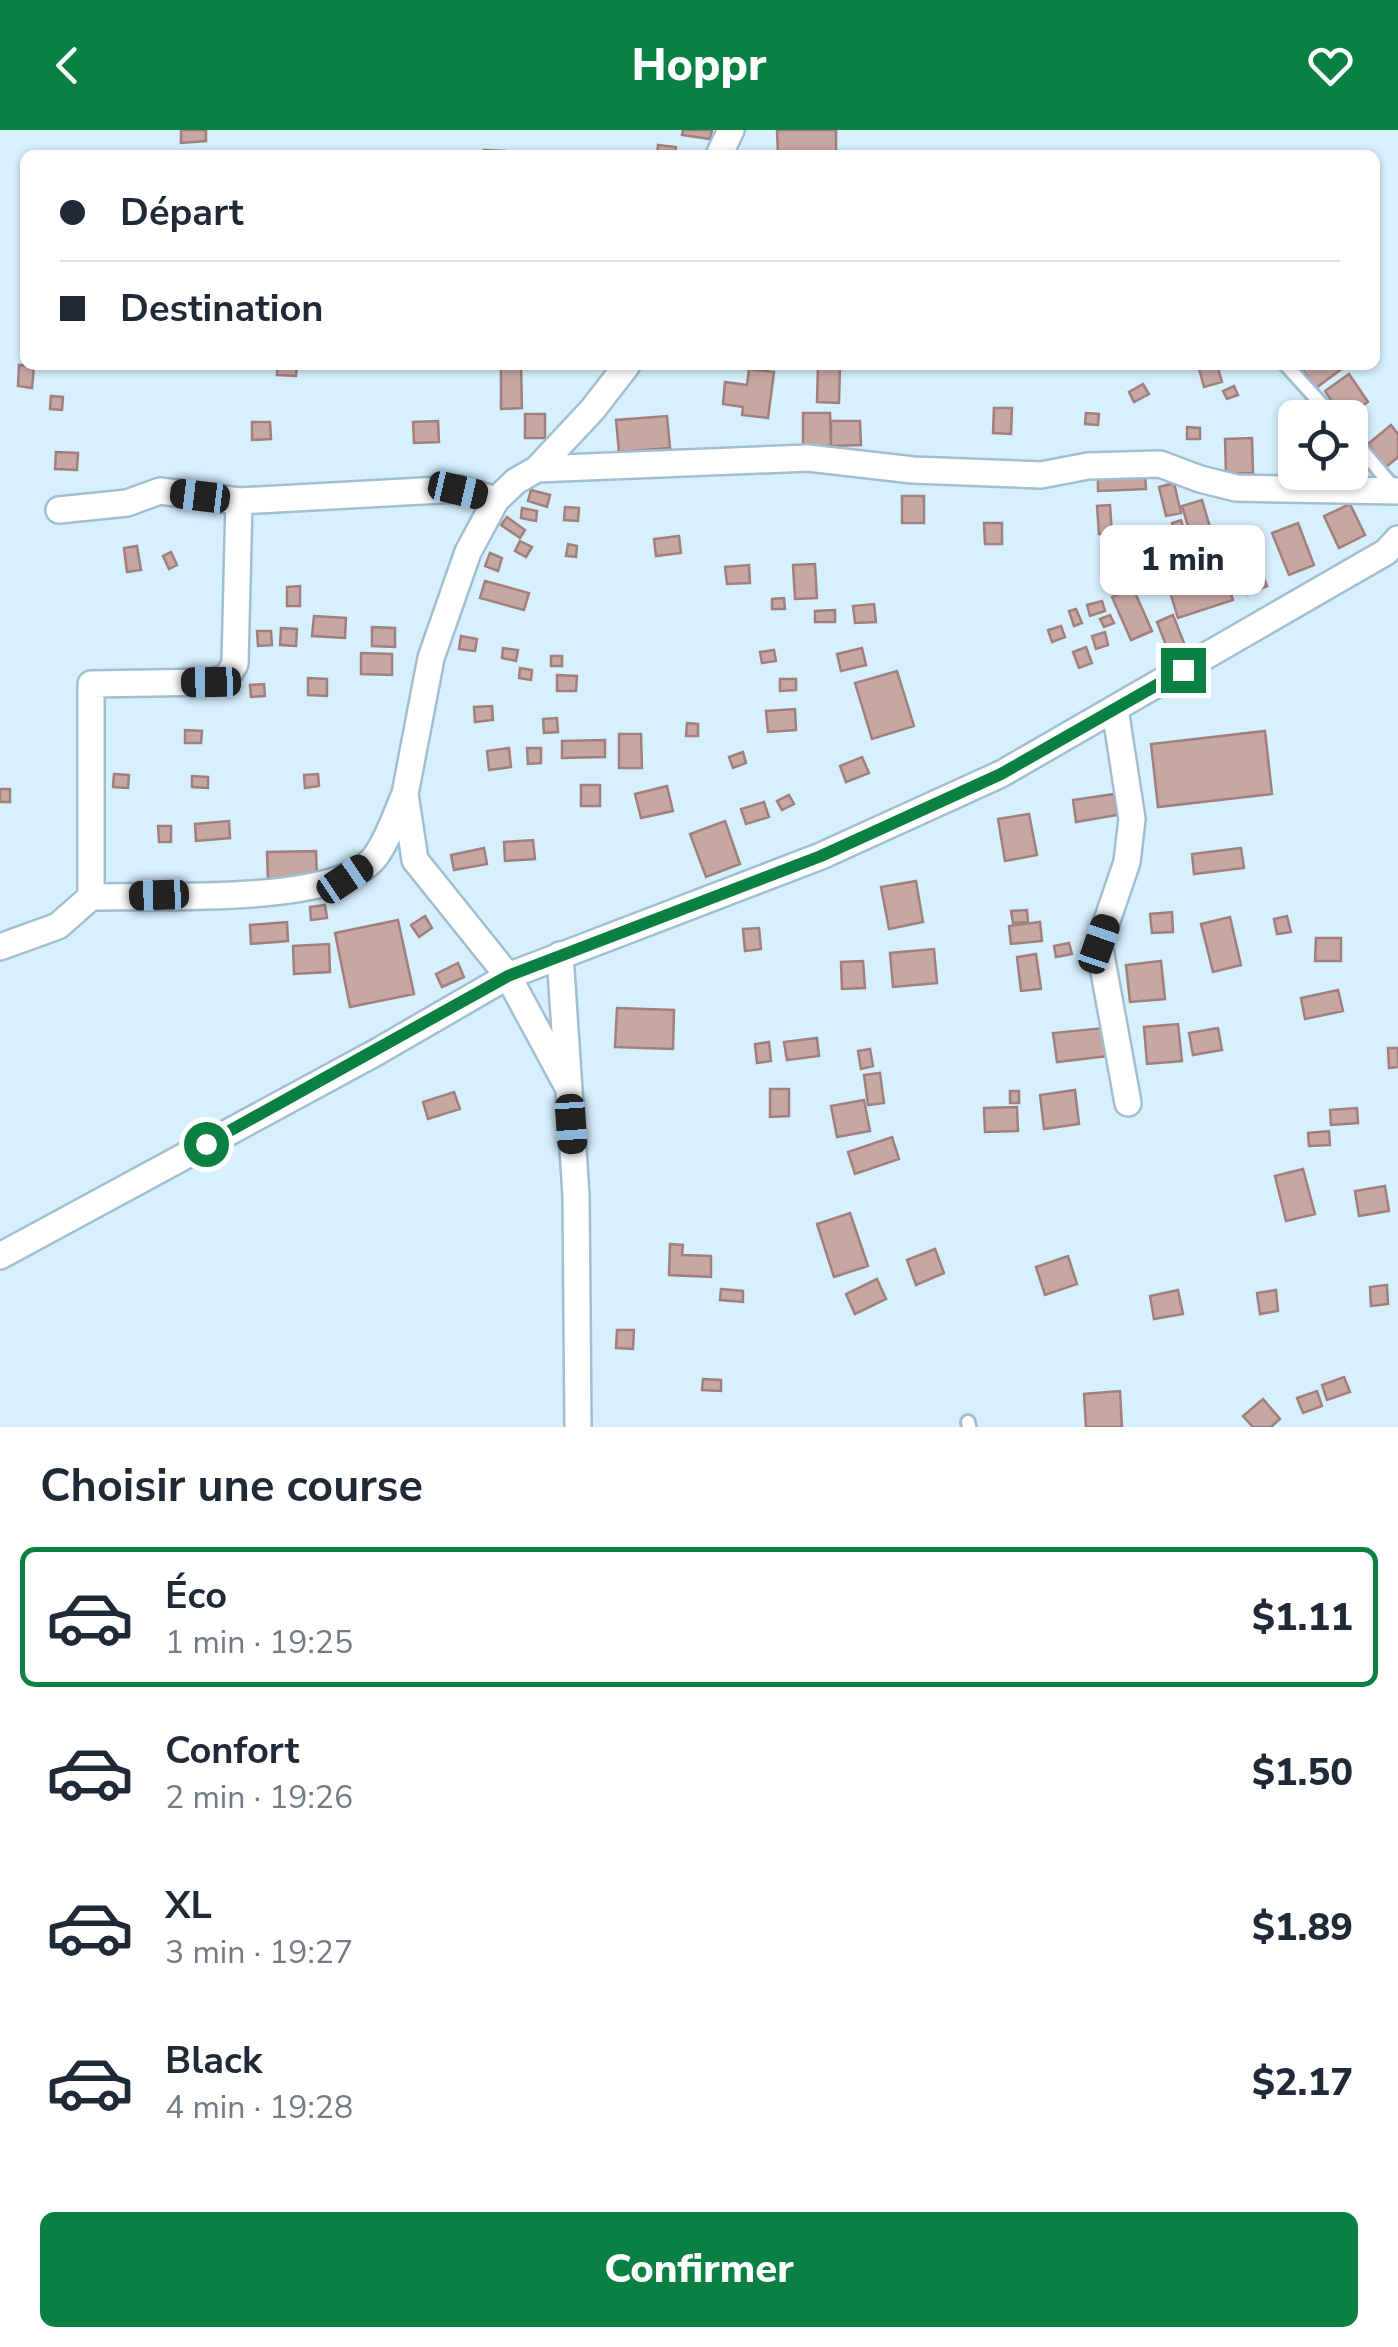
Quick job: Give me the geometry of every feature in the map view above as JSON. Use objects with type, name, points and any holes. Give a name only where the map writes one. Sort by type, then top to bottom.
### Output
[{"type":"street","points":[[0,947],[58,926],[90,897],[296,892],[345,879],[374,859],[405,794],[431,658],[468,552],[496,500],[516,481],[536,470],[593,409],[622,370]]},
{"type":"street","points":[[536,470],[808,458],[913,470],[1041,475],[1088,466],[1160,464],[1236,488],[1397,491]]},
{"type":"street","points":[[58,510],[126,502],[160,491],[240,500],[458,490],[496,500]]},
{"type":"street","points":[[90,897],[91,684],[211,682],[227,677],[235,664],[240,500]]},
{"type":"street","points":[[0,1256],[375,1053],[508,976],[821,856],[1001,774],[1386,552],[1398,539]]},
{"type":"street","points":[[1115,709],[1132,819],[1127,862],[1099,944],[1128,1104]]},
{"type":"street","points":[[405,794],[415,860],[508,976],[568,1089]]},
{"type":"street","points":[[560,955],[576,1194],[578,1427]]},
{"type":"lane","points":[[1291,370],[1318,400]]},
{"type":"lane","points":[[1368,457],[1397,491]]},
{"type":"building","points":[[181,130],[206,130],[206,141],[181,143]]},
{"type":"building","points":[[683,130],[712,130],[710,139],[682,135]]},
{"type":"building","points":[[777,130],[836,130],[836,150],[778,150]]},
{"type":"building","points":[[658,145],[676,147],[676,150],[658,150]]},
{"type":"building","points":[[19,365],[20,370],[34,370],[32,388],[18,386]]},
{"type":"building","points":[[278,370],[297,370],[296,376],[277,375]]},
{"type":"building","points":[[501,370],[521,370],[522,408],[501,409]]},
{"type":"building","points":[[749,370],[774,372],[768,418],[742,415],[743,407],[723,404],[725,382],[747,385]]},
{"type":"building","points":[[818,370],[840,370],[839,403],[817,402]]},
{"type":"building","points":[[1199,370],[1218,370],[1222,382],[1204,387]]},
{"type":"building","points":[[1303,370],[1340,370],[1316,388]]},
{"type":"building","points":[[1349,374],[1367,400],[1331,400],[1325,391]]},
{"type":"building","points":[[1143,384],[1149,394],[1134,402],[1129,392]]},
{"type":"building","points":[[1234,386],[1238,395],[1227,399],[1223,391]]},
{"type":"building","points":[[51,396],[63,397],[62,410],[50,409]]},
{"type":"building","points":[[994,408],[1012,408],[1011,434],[993,433]]},
{"type":"building","points":[[803,413],[830,413],[831,446],[803,446]]},
{"type":"building","points":[[1086,413],[1099,414],[1098,425],[1085,424]]},
{"type":"building","points":[[525,414],[545,414],[545,438],[525,438]]},
{"type":"building","points":[[667,416],[670,448],[619,452],[616,420]]},
{"type":"building","points":[[438,421],[439,442],[414,443],[413,422]]},
{"type":"building","points":[[831,421],[860,421],[861,445],[831,446]]},
{"type":"building","points":[[252,422],[270,422],[271,439],[252,440]]},
{"type":"building","points":[[1391,425],[1398,434],[1398,457],[1386,467],[1368,444]]},
{"type":"building","points":[[1187,427],[1200,428],[1200,439],[1187,439]]},
{"type":"building","points":[[1252,438],[1253,473],[1226,474],[1225,439]]},
{"type":"building","points":[[56,452],[78,453],[77,470],[55,469]]},
{"type":"building","points":[[1145,473],[1146,489],[1098,491],[1098,476]]},
{"type":"building","points":[[1174,483],[1181,513],[1166,516],[1159,487]]},
{"type":"building","points":[[531,490],[550,495],[547,507],[528,501]]},
{"type":"building","points":[[902,496],[924,496],[924,523],[902,523]]},
{"type":"building","points":[[1202,500],[1212,534],[1192,540],[1182,506]]},
{"type":"building","points":[[1350,504],[1365,535],[1339,548],[1324,516]]},
{"type":"building","points":[[1110,505],[1112,534],[1099,534],[1097,506]]},
{"type":"building","points":[[565,507],[579,508],[578,521],[564,520]]},
{"type":"building","points":[[522,508],[537,511],[536,521],[521,518]]},
{"type":"building","points":[[507,517],[525,530],[520,538],[501,525]]},
{"type":"building","points":[[1181,520],[1189,547],[1181,549],[1172,523]]},
{"type":"building","points":[[984,523],[1002,523],[1002,544],[985,544]]},
{"type":"building","points":[[1298,523],[1314,565],[1289,575],[1272,533]]},
{"type":"building","points":[[1167,530],[1176,551],[1152,561],[1143,540]]},
{"type":"building","points":[[679,536],[681,553],[656,556],[654,539]]},
{"type":"building","points":[[520,541],[532,547],[526,557],[515,551]]},
{"type":"building","points":[[1249,541],[1267,586],[1248,594],[1230,549]]},
{"type":"building","points":[[568,544],[577,546],[576,557],[566,556]]},
{"type":"building","points":[[137,546],[141,570],[127,572],[124,548]]},
{"type":"building","points":[[1216,548],[1233,600],[1178,618],[1162,566]]},
{"type":"building","points":[[171,552],[177,565],[169,569],[163,556]]},
{"type":"building","points":[[490,553],[502,558],[498,571],[485,566]]},
{"type":"building","points":[[815,564],[817,598],[795,599],[793,565]]},
{"type":"building","points":[[749,565],[750,583],[727,584],[725,567]]},
{"type":"building","points":[[485,581],[529,593],[524,610],[480,598]]},
{"type":"building","points":[[300,586],[300,606],[287,606],[287,587]]},
{"type":"building","points":[[1133,588],[1152,631],[1131,640],[1112,597]]},
{"type":"building","points":[[784,598],[785,609],[772,609],[772,599]]},
{"type":"building","points":[[1102,601],[1105,611],[1090,616],[1087,605]]},
{"type":"building","points":[[874,604],[876,622],[855,623],[853,606]]},
{"type":"building","points":[[1076,609],[1082,623],[1074,626],[1069,611]]},
{"type":"building","points":[[835,610],[835,622],[815,622],[815,611]]},
{"type":"building","points":[[1110,615],[1114,623],[1104,627],[1100,619]]},
{"type":"building","points":[[1173,615],[1184,643],[1168,650],[1157,622]]},
{"type":"building","points":[[314,616],[346,618],[345,638],[312,636]]},
{"type":"building","points":[[1061,626],[1065,637],[1052,642],[1048,630]]},
{"type":"building","points":[[372,627],[395,628],[395,647],[372,646]]},
{"type":"building","points":[[281,628],[297,629],[296,646],[280,645]]},
{"type":"building","points":[[257,631],[271,631],[272,645],[258,646]]},
{"type":"building","points":[[1105,632],[1108,645],[1096,649],[1092,636]]},
{"type":"building","points":[[461,636],[477,639],[475,651],[459,649]]},
{"type":"building","points":[[1086,647],[1092,663],[1079,668],[1073,652]]},
{"type":"building","points":[[503,648],[518,650],[516,661],[502,658]]},
{"type":"building","points":[[862,648],[866,665],[841,671],[837,654]]},
{"type":"building","points":[[774,650],[776,661],[762,663],[760,652]]},
{"type":"building","points":[[361,653],[392,654],[392,675],[361,674]]},
{"type":"building","points":[[551,656],[562,656],[562,666],[551,666]]},
{"type":"building","points":[[520,668],[532,670],[531,680],[519,678]]},
{"type":"building","points":[[897,671],[914,726],[872,739],[855,683]]},
{"type":"building","points":[[557,675],[577,676],[576,691],[557,691]]},
{"type":"building","points":[[308,678],[327,679],[327,696],[308,695]]},
{"type":"building","points":[[780,679],[796,679],[796,690],[780,691]]},
{"type":"building","points":[[264,684],[265,696],[251,697],[250,685]]},
{"type":"building","points":[[492,706],[493,720],[475,722],[474,707]]},
{"type":"building","points":[[795,709],[796,730],[768,732],[766,711]]},
{"type":"building","points":[[557,718],[558,732],[544,733],[543,719]]},
{"type":"building","points":[[687,723],[698,724],[698,736],[686,736]]},
{"type":"building","points":[[185,730],[202,731],[201,743],[185,743]]},
{"type":"building","points":[[1265,731],[1272,794],[1158,807],[1151,744]]},
{"type":"building","points":[[619,734],[641,734],[642,768],[619,768]]},
{"type":"building","points":[[605,740],[605,757],[562,758],[562,741]]},
{"type":"building","points":[[509,748],[511,767],[489,770],[487,751]]},
{"type":"building","points":[[527,748],[541,748],[541,763],[528,764]]},
{"type":"building","points":[[743,752],[746,763],[733,768],[729,757]]},
{"type":"building","points":[[862,757],[869,773],[846,782],[840,766]]},
{"type":"building","points":[[114,774],[129,775],[128,788],[113,787]]},
{"type":"building","points":[[318,774],[319,786],[305,788],[304,775]]},
{"type":"building","points":[[192,776],[208,777],[208,788],[192,787]]},
{"type":"building","points":[[581,785],[600,785],[600,806],[581,806]]},
{"type":"building","points":[[667,786],[673,811],[641,818],[635,794]]},
{"type":"building","points":[[0,789],[10,789],[10,802],[0,802]]},
{"type":"building","points":[[1114,794],[1117,815],[1076,822],[1073,800]]},
{"type":"building","points":[[789,795],[794,804],[782,810],[777,801]]},
{"type":"building","points":[[764,802],[769,817],[746,824],[741,809]]},
{"type":"building","points":[[1029,814],[1037,855],[1005,861],[998,819]]},
{"type":"building","points":[[229,821],[230,838],[196,841],[195,824]]},
{"type":"building","points":[[725,821],[740,864],[706,877],[690,834]]},
{"type":"building","points":[[158,826],[171,826],[171,842],[159,842]]},
{"type":"building","points":[[533,840],[535,859],[505,861],[504,842]]},
{"type":"building","points":[[484,848],[487,864],[454,870],[451,855]]},
{"type":"building","points":[[1241,848],[1244,868],[1194,874],[1192,854]]},
{"type":"building","points":[[316,851],[317,880],[268,882],[267,852]]},
{"type":"building","points":[[916,881],[923,922],[889,929],[881,887]]},
{"type":"building","points":[[325,905],[327,918],[311,920],[310,907]]},
{"type":"building","points":[[1027,910],[1028,922],[1013,923],[1011,911]]},
{"type":"building","points":[[1172,912],[1173,932],[1152,933],[1150,914]]},
{"type":"building","points":[[425,916],[432,928],[419,937],[411,925]]},
{"type":"building","points":[[1287,916],[1291,932],[1277,934],[1274,919]]},
{"type":"building","points":[[1230,917],[1241,965],[1213,972],[1201,924]]},
{"type":"building","points":[[398,920],[414,994],[350,1007],[335,933]]},
{"type":"building","points":[[287,922],[288,941],[251,944],[250,925]]},
{"type":"building","points":[[1040,922],[1042,941],[1011,944],[1009,926]]},
{"type":"building","points":[[759,928],[761,949],[745,951],[743,929]]},
{"type":"building","points":[[1316,938],[1341,938],[1341,961],[1315,961]]},
{"type":"building","points":[[1069,943],[1072,954],[1056,957],[1054,946]]},
{"type":"building","points":[[329,944],[330,972],[294,974],[293,946]]},
{"type":"building","points":[[934,949],[937,983],[893,987],[890,953]]},
{"type":"building","points":[[1036,954],[1041,989],[1021,991],[1017,957]]},
{"type":"building","points":[[863,961],[865,988],[842,989],[841,962]]},
{"type":"building","points":[[1161,961],[1165,999],[1130,1002],[1126,965]]},
{"type":"building","points":[[458,963],[464,977],[442,987],[436,974]]},
{"type":"building","points":[[1338,990],[1343,1011],[1305,1019],[1301,998]]},
{"type":"building","points":[[617,1008],[674,1010],[673,1049],[615,1047]]},
{"type":"building","points":[[1178,1024],[1182,1061],[1147,1064],[1144,1027]]},
{"type":"building","points":[[1114,1027],[1117,1055],[1057,1062],[1053,1033]]},
{"type":"building","points":[[1218,1028],[1222,1050],[1193,1055],[1189,1033]]},
{"type":"building","points":[[817,1038],[819,1056],[787,1060],[784,1042]]},
{"type":"building","points":[[769,1042],[771,1061],[757,1063],[755,1044]]},
{"type":"building","points":[[1388,1048],[1398,1048],[1398,1067],[1389,1068]]},
{"type":"building","points":[[870,1049],[873,1066],[861,1069],[858,1051]]},
{"type":"building","points":[[880,1073],[884,1103],[868,1105],[864,1075]]},
{"type":"building","points":[[770,1089],[789,1089],[789,1116],[770,1117]]},
{"type":"building","points":[[1075,1090],[1079,1124],[1044,1129],[1040,1095]]},
{"type":"building","points":[[1010,1091],[1019,1091],[1019,1103],[1010,1103]]},
{"type":"building","points":[[454,1092],[460,1109],[428,1119],[423,1102]]},
{"type":"building","points":[[864,1100],[870,1131],[837,1137],[831,1106]]},
{"type":"building","points":[[1017,1107],[1018,1131],[985,1132],[984,1108]]},
{"type":"building","points":[[1357,1108],[1358,1123],[1331,1125],[1330,1110]]},
{"type":"building","points":[[1329,1131],[1330,1145],[1309,1146],[1308,1133]]},
{"type":"building","points":[[892,1137],[899,1159],[855,1174],[848,1152]]},
{"type":"building","points":[[1303,1169],[1315,1214],[1286,1221],[1275,1176]]},
{"type":"building","points":[[1385,1186],[1389,1211],[1359,1216],[1355,1191]]},
{"type":"building","points":[[850,1213],[868,1266],[834,1277],[817,1224]]},
{"type":"building","points":[[670,1244],[683,1245],[682,1255],[711,1256],[711,1277],[669,1275]]},
{"type":"building","points":[[935,1249],[944,1273],[916,1285],[907,1260]]},
{"type":"building","points":[[1068,1256],[1077,1284],[1045,1295],[1036,1267]]},
{"type":"building","points":[[877,1279],[886,1299],[855,1314],[846,1294]]},
{"type":"building","points":[[1387,1285],[1388,1304],[1371,1306],[1370,1287]]},
{"type":"building","points":[[721,1289],[743,1291],[743,1302],[720,1300]]},
{"type":"building","points":[[1178,1290],[1183,1314],[1154,1319],[1150,1296]]},
{"type":"building","points":[[1276,1290],[1278,1311],[1260,1314],[1257,1293]]},
{"type":"building","points":[[617,1330],[634,1330],[633,1349],[616,1348]]},
{"type":"building","points":[[1344,1377],[1350,1392],[1327,1400],[1322,1385]]},
{"type":"building","points":[[703,1379],[721,1380],[721,1391],[702,1390]]},
{"type":"building","points":[[1120,1391],[1122,1427],[1086,1427],[1084,1394]]},
{"type":"building","points":[[1317,1391],[1322,1406],[1303,1413],[1297,1398]]},
{"type":"building","points":[[1263,1399],[1280,1419],[1271,1427],[1253,1427],[1243,1416]]},
{"type":"route","points":[[206,1144],[508,976],[821,856],[1001,774],[1183,670]]}]
